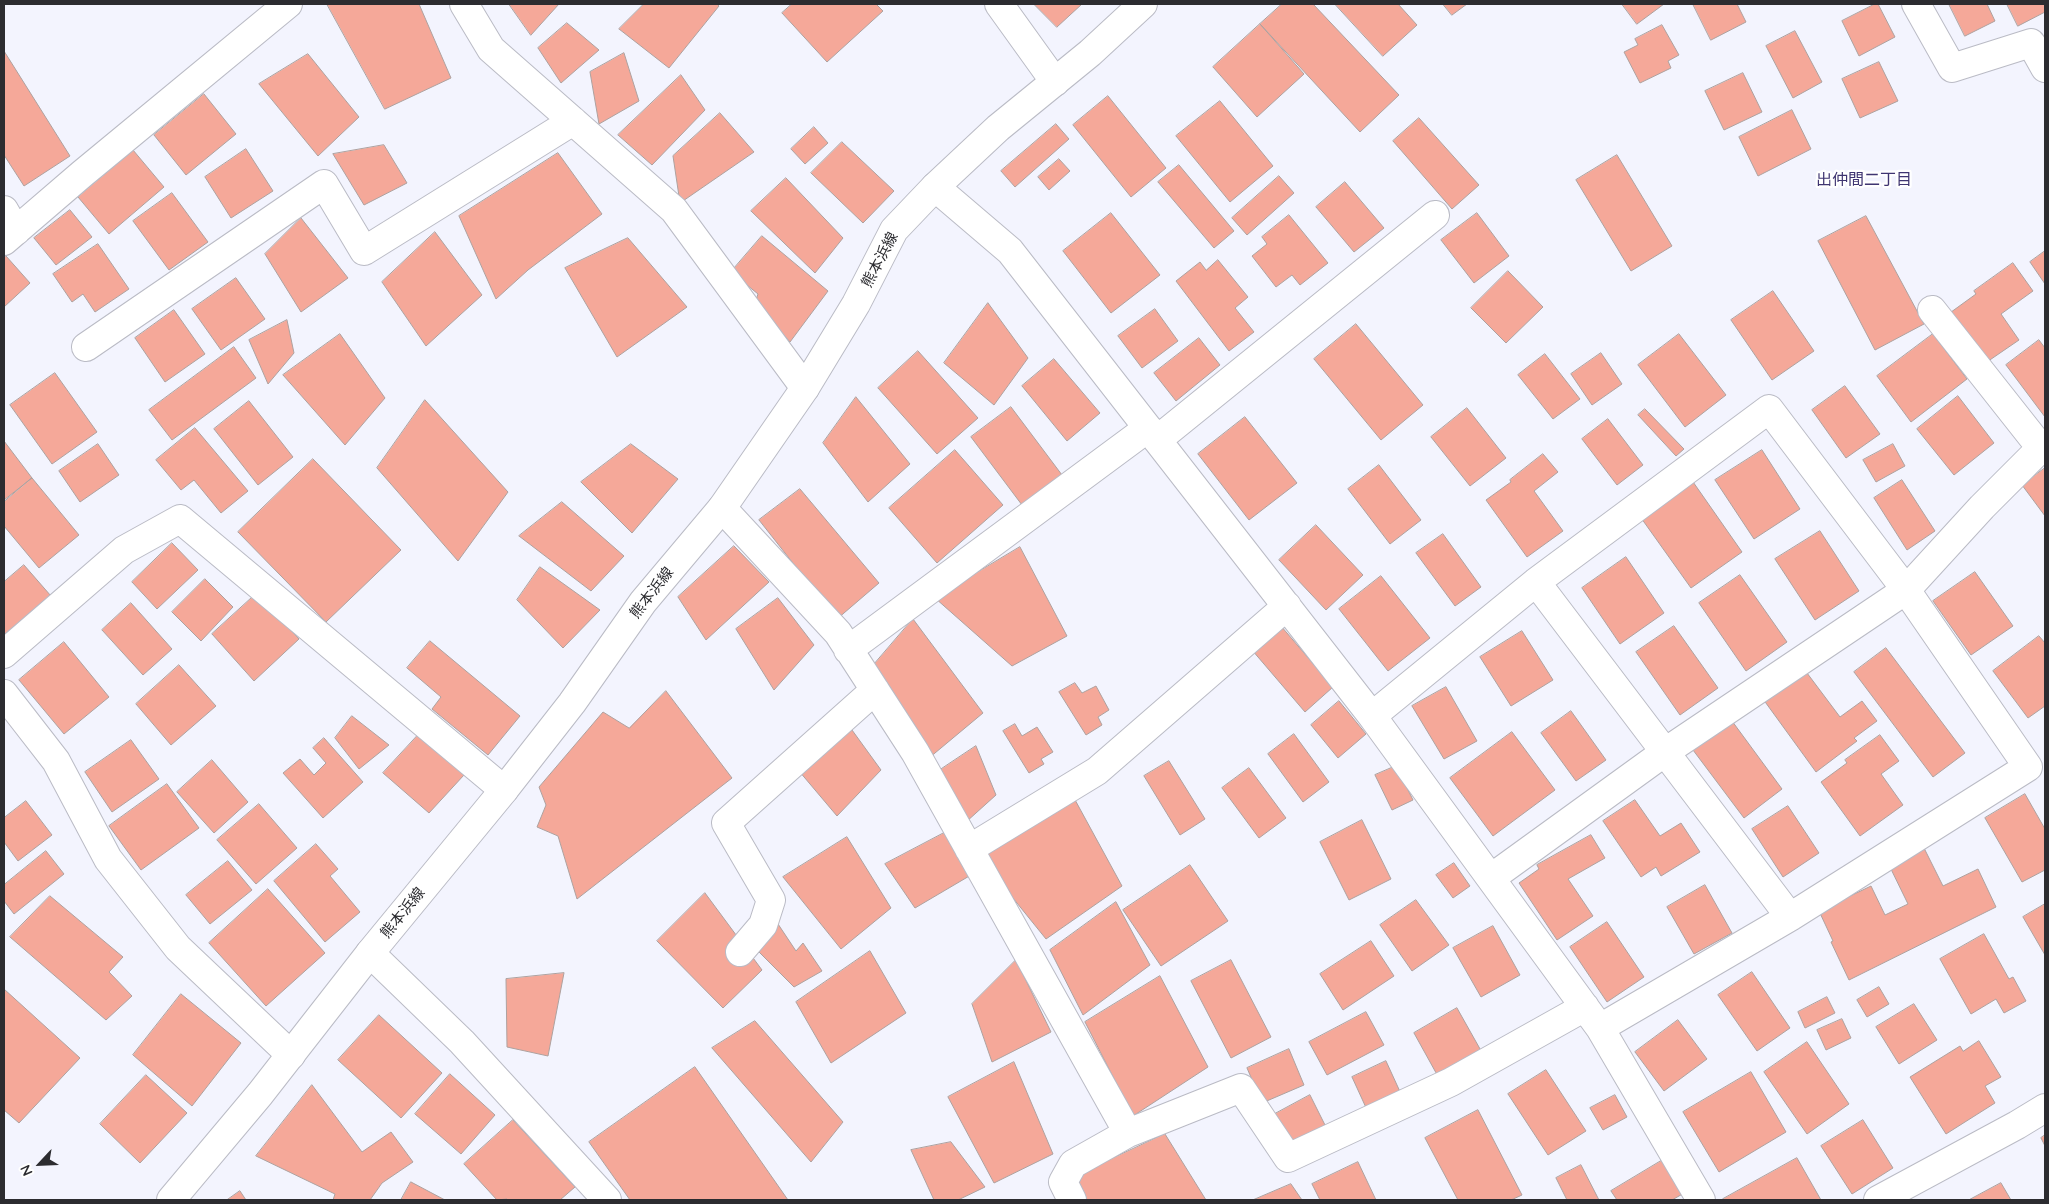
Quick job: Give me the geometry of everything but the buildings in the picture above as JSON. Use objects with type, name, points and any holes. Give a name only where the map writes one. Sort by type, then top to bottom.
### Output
[{"type":"street","points":[[8,227],[288,4]]},
{"type":"street","points":[[464,4],[491,49],[674,210],[805,388]]},
{"type":"street","points":[[999,4],[1055,82]]},
{"type":"street","name":"熊本浜線","points":[[171,1200],[291,1055],[370,953],[504,790],[572,703],[643,602],[722,508],[805,388],[856,304],[894,230],[935,187],[998,128],[1055,82],[1143,4]]},
{"type":"street","points":[[1916,4],[1952,68],[2031,43],[2045,68]]},
{"type":"street","points":[[86,347],[324,184],[364,251],[573,121]]},
{"type":"street","points":[[935,187],[1010,251],[1372,716],[1600,1028],[1701,1200]]},
{"type":"street","points":[[848,650],[1153,434],[1435,215]]},
{"type":"street","points":[[1491,878],[1665,752],[1906,590],[1982,508],[2043,447],[1932,310]]},
{"type":"street","points":[[1372,716],[1536,582],[1769,409],[1906,590],[2028,768],[1790,917],[1600,1028]]},
{"type":"street","points":[[722,508],[838,632],[915,752],[1128,1134]]},
{"type":"street","points":[[4,654],[124,550],[180,519],[504,790]]},
{"type":"street","points":[[1536,582],[1790,917]]},
{"type":"street","points":[[969,849],[1097,771],[1287,606]]},
{"type":"street","points":[[740,952],[763,925],[771,900],[726,823],[875,690]]},
{"type":"street","points":[[4,694],[56,762],[108,859],[178,948],[291,1055]]},
{"type":"street","points":[[370,953],[462,1042],[607,1200]]},
{"type":"street","points":[[1072,1200],[1063,1182],[1073,1164],[1128,1134],[1241,1088],[1288,1158],[1451,1082],[1585,1007]]},
{"type":"street","points":[[1878,1200],[2017,1126],[2045,1108]]},
{"type":"district","name":"出仲間二丁目","points":[[1864,180]]}]
